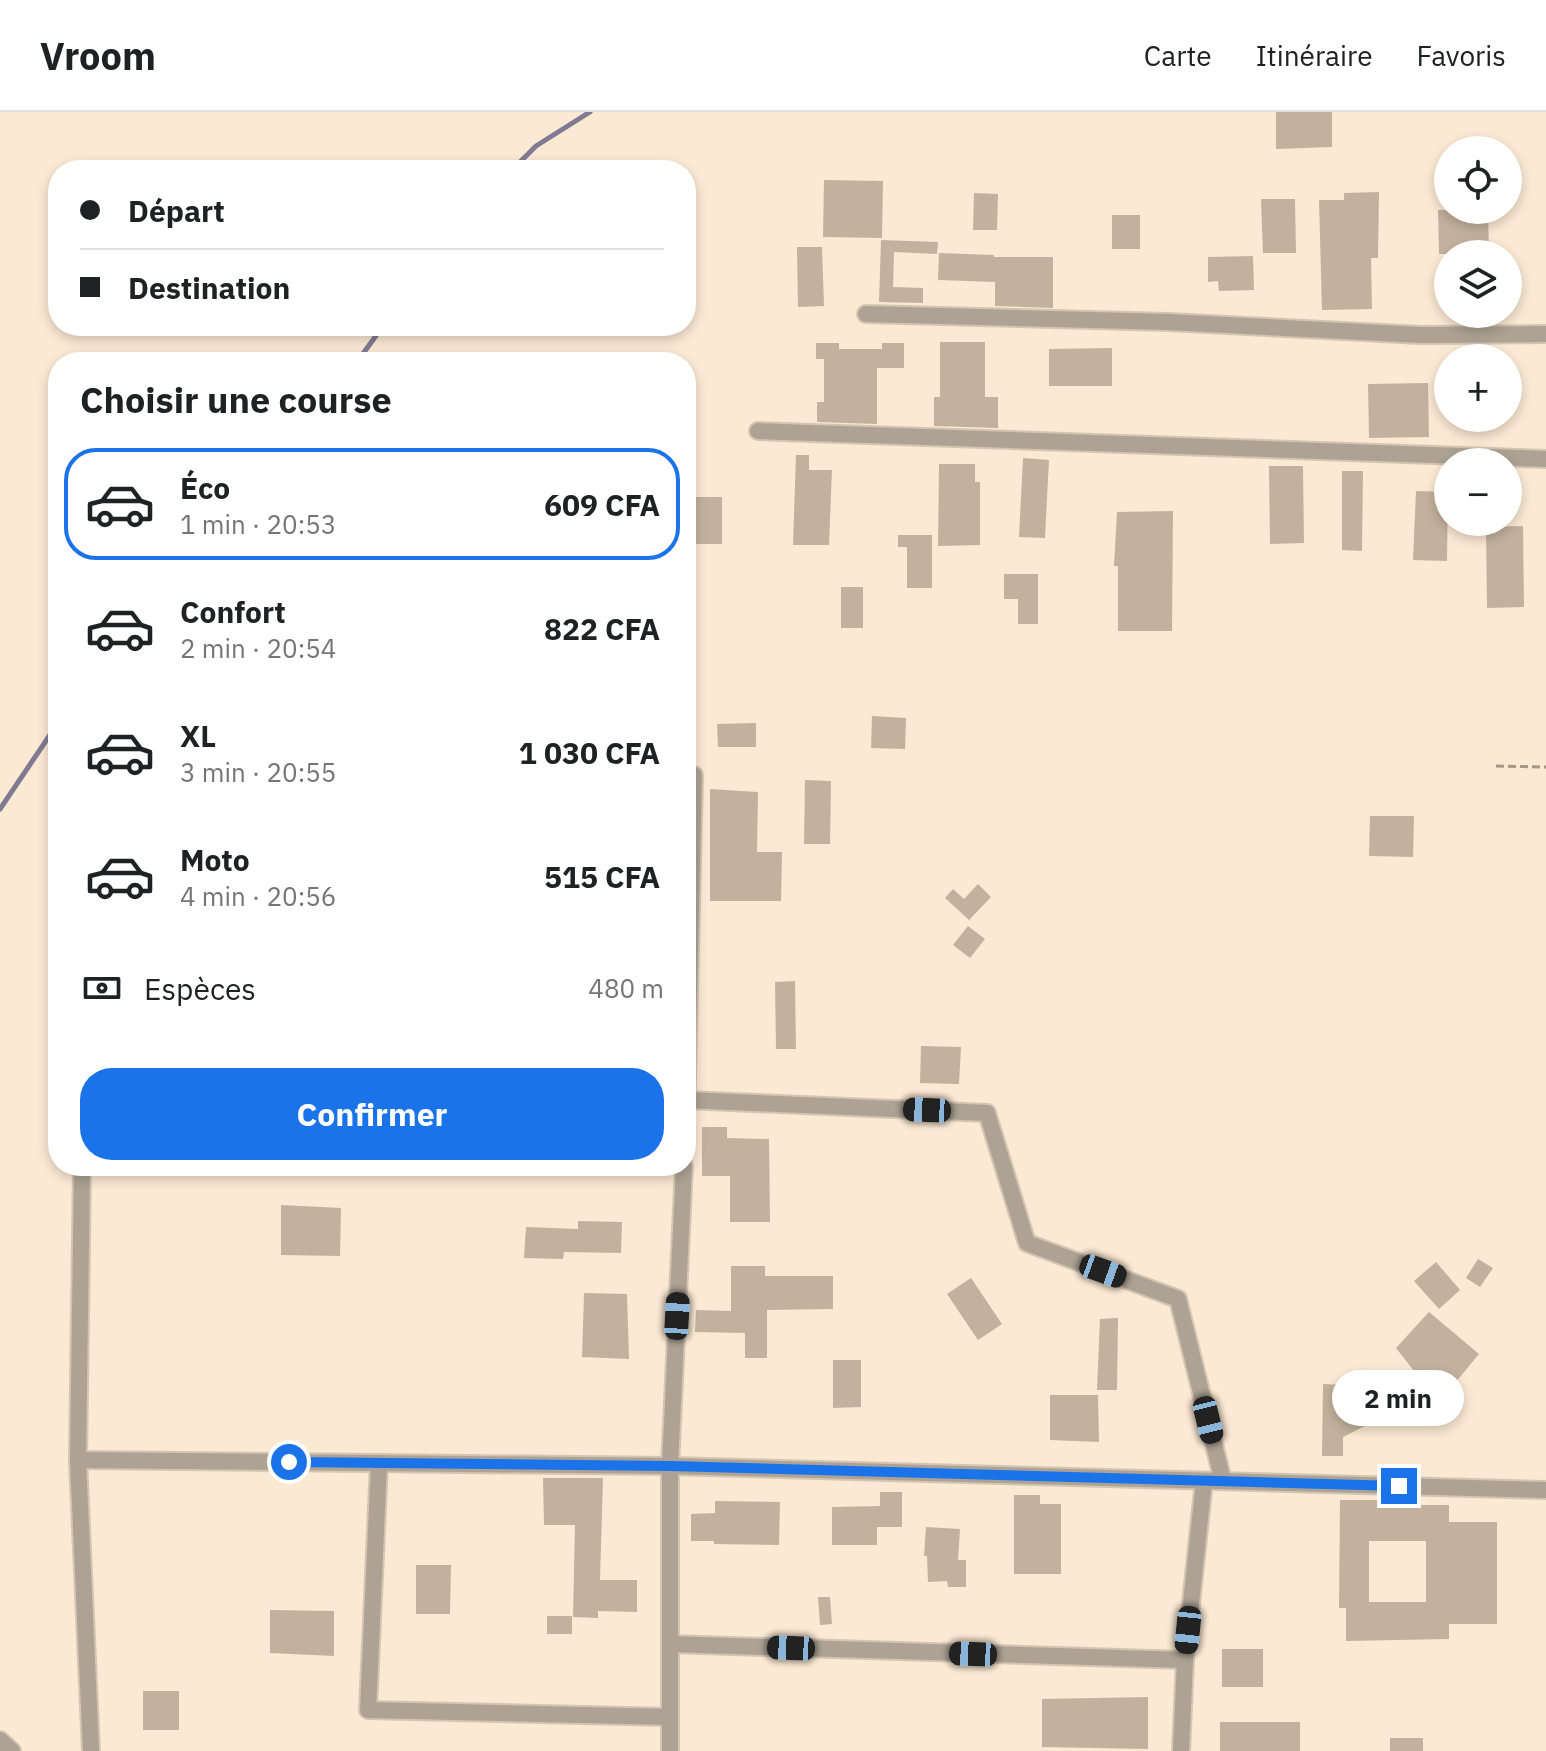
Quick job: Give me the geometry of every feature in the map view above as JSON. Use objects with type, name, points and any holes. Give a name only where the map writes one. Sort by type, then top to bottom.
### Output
[{"type":"street","points":[[866,314],[1168,322],[1421,335],[1546,334]]},
{"type":"street","points":[[758,431],[1546,459]]},
{"type":"street","points":[[696,1100],[987,1113],[1027,1243],[1178,1299],[1223,1481]]},
{"type":"street","points":[[82,1176],[78,1460],[91,1751]]},
{"type":"street","points":[[670,1751],[670,1466],[684,1176]]},
{"type":"street","points":[[78,1460],[670,1466],[1546,1490]]},
{"type":"street","points":[[379,1463],[368,1710],[670,1717]]},
{"type":"street","points":[[1181,1751],[1185,1660],[1204,1481]]},
{"type":"street","points":[[670,1644],[1185,1660]]},
{"type":"street","points":[[0,1740],[12,1751]]},
{"type":"path","points":[[1496,766],[1546,767]]},
{"type":"building","points":[[1276,112],[1332,112],[1332,147],[1276,149]]},
{"type":"building","points":[[824,180],[883,181],[882,238],[823,237]]},
{"type":"building","points":[[1379,192],[1378,258],[1371,258],[1372,309],[1322,310],[1319,200],[1344,200],[1344,193]]},
{"type":"building","points":[[974,193],[998,194],[997,230],[973,230]]},
{"type":"building","points":[[1261,199],[1295,199],[1296,253],[1263,253]]},
{"type":"building","points":[[1112,215],[1140,215],[1140,249],[1112,249]]},
{"type":"building","points":[[1438,224],[1488,224],[1489,240],[1439,240]]},
{"type":"building","points":[[881,240],[938,242],[937,254],[894,252],[893,287],[923,288],[923,303],[879,302]]},
{"type":"building","points":[[797,247],[822,247],[824,306],[798,307]]},
{"type":"building","points":[[939,253],[1053,257],[1053,308],[995,306],[995,282],[938,280]]},
{"type":"building","points":[[1253,256],[1254,290],[1219,291],[1218,281],[1208,282],[1208,257]]},
{"type":"building","points":[[940,342],[985,342],[985,397],[998,397],[998,428],[934,426],[934,397],[940,397]]},
{"type":"building","points":[[816,343],[839,343],[839,349],[882,349],[882,343],[904,343],[904,368],[877,368],[877,424],[817,422],[817,402],[824,402],[824,359],[816,359]]},
{"type":"building","points":[[1112,348],[1112,386],[1049,386],[1049,349]]},
{"type":"building","points":[[1428,383],[1429,437],[1369,438],[1368,384]]},
{"type":"building","points":[[796,455],[809,455],[809,470],[832,470],[829,545],[793,545]]},
{"type":"building","points":[[1023,458],[1049,460],[1045,538],[1019,537]]},
{"type":"building","points":[[939,464],[975,464],[975,482],[980,482],[980,545],[938,546]]},
{"type":"building","points":[[1269,466],[1303,466],[1304,543],[1270,544]]},
{"type":"building","points":[[1342,471],[1363,471],[1362,551],[1342,550]]},
{"type":"building","points":[[1416,491],[1434,492],[1434,536],[1447,536],[1447,561],[1413,560]]},
{"type":"building","points":[[696,497],[722,497],[722,544],[696,544]]},
{"type":"building","points":[[1173,511],[1172,631],[1118,631],[1118,566],[1114,566],[1117,512]]},
{"type":"building","points":[[1522,526],[1524,607],[1487,608],[1486,536],[1522,536]]},
{"type":"building","points":[[898,535],[932,535],[932,588],[907,588],[907,547],[898,547]]},
{"type":"building","points":[[1004,574],[1038,574],[1038,624],[1018,624],[1018,599],[1004,599]]},
{"type":"building","points":[[841,587],[863,587],[863,628],[841,628]]},
{"type":"building","points":[[872,716],[906,718],[905,749],[871,748]]},
{"type":"building","points":[[756,723],[756,747],[718,747],[717,724]]},
{"type":"building","points":[[805,780],[831,781],[830,844],[804,844]]},
{"type":"building","points":[[710,789],[758,792],[757,852],[782,852],[781,901],[710,901]]},
{"type":"building","points":[[1370,816],[1414,816],[1413,857],[1369,856]]},
{"type":"building","points":[[978,884],[991,897],[969,920],[945,898],[953,889],[964,899]]},
{"type":"building","points":[[968,926],[985,939],[970,958],[953,945]]},
{"type":"building","points":[[795,981],[796,1049],[776,1049],[775,982]]},
{"type":"building","points":[[921,1046],[961,1047],[959,1084],[920,1083]]},
{"type":"building","points":[[702,1127],[727,1127],[727,1138],[769,1139],[770,1222],[730,1222],[730,1176],[702,1176]]},
{"type":"building","points":[[281,1205],[341,1208],[340,1256],[281,1255]]},
{"type":"building","points":[[578,1221],[622,1222],[621,1253],[564,1252],[563,1259],[524,1258],[526,1227],[578,1229]]},
{"type":"building","points":[[1478,1259],[1493,1268],[1480,1287],[1466,1278]]},
{"type":"building","points":[[1436,1262],[1460,1290],[1439,1309],[1414,1281]]},
{"type":"building","points":[[731,1266],[765,1266],[765,1276],[833,1276],[833,1309],[767,1310],[767,1358],[745,1358],[745,1333],[695,1332],[696,1310],[731,1311]]},
{"type":"building","points":[[971,1278],[1002,1324],[978,1340],[947,1294]]},
{"type":"building","points":[[584,1293],[627,1294],[629,1359],[582,1357]]},
{"type":"building","points":[[1429,1312],[1479,1354],[1450,1389],[1453,1392],[1440,1404],[1396,1348]]},
{"type":"building","points":[[1118,1318],[1117,1390],[1097,1390],[1100,1319]]},
{"type":"building","points":[[833,1360],[861,1360],[861,1407],[833,1408]]},
{"type":"building","points":[[1323,1384],[1343,1385],[1343,1400],[1368,1387],[1385,1416],[1343,1437],[1343,1456],[1322,1456]]},
{"type":"building","points":[[1050,1395],[1098,1395],[1099,1442],[1050,1440]]},
{"type":"building","points":[[543,1478],[603,1478],[600,1580],[637,1580],[637,1612],[598,1611],[598,1618],[573,1617],[575,1525],[544,1525]]},
{"type":"building","points":[[880,1492],[902,1492],[902,1527],[877,1527],[877,1545],[832,1545],[832,1507],[880,1506]]},
{"type":"building","points":[[1014,1495],[1040,1495],[1040,1504],[1061,1504],[1061,1574],[1014,1574]]},
{"type":"building","points":[[1340,1500],[1405,1500],[1405,1505],[1449,1505],[1449,1522],[1497,1522],[1497,1624],[1449,1624],[1449,1639],[1346,1641],[1346,1608],[1339,1608]],"holes":[[[1369,1541],[1426,1541],[1426,1602],[1369,1602]]]},
{"type":"building","points":[[715,1501],[780,1502],[779,1545],[691,1541],[691,1514],[715,1513]]},
{"type":"building","points":[[926,1527],[960,1529],[958,1560],[966,1560],[966,1587],[948,1587],[947,1581],[928,1582],[927,1556],[924,1556]]},
{"type":"building","points":[[416,1565],[451,1565],[450,1614],[416,1614]]},
{"type":"building","points":[[818,1597],[830,1597],[832,1624],[820,1625]]},
{"type":"building","points":[[270,1610],[334,1611],[334,1656],[270,1653]]},
{"type":"building","points":[[547,1616],[572,1616],[572,1634],[547,1634]]},
{"type":"building","points":[[1222,1649],[1263,1649],[1263,1687],[1222,1687]]},
{"type":"building","points":[[143,1691],[179,1691],[179,1730],[143,1730]]},
{"type":"building","points":[[1148,1697],[1148,1749],[1042,1747],[1042,1699]]},
{"type":"building","points":[[1220,1722],[1300,1722],[1300,1751],[1220,1751]]},
{"type":"building","points":[[1390,1738],[1423,1738],[1423,1751],[1390,1751]]},
{"type":"waterway","points":[[522,160],[536,146],[590,112]]},
{"type":"waterway","points":[[364,352],[376,336]]},
{"type":"waterway","points":[[0,809],[48,738]]},
{"type":"route","points":[[289,1462],[670,1466],[1399,1486]]}]
